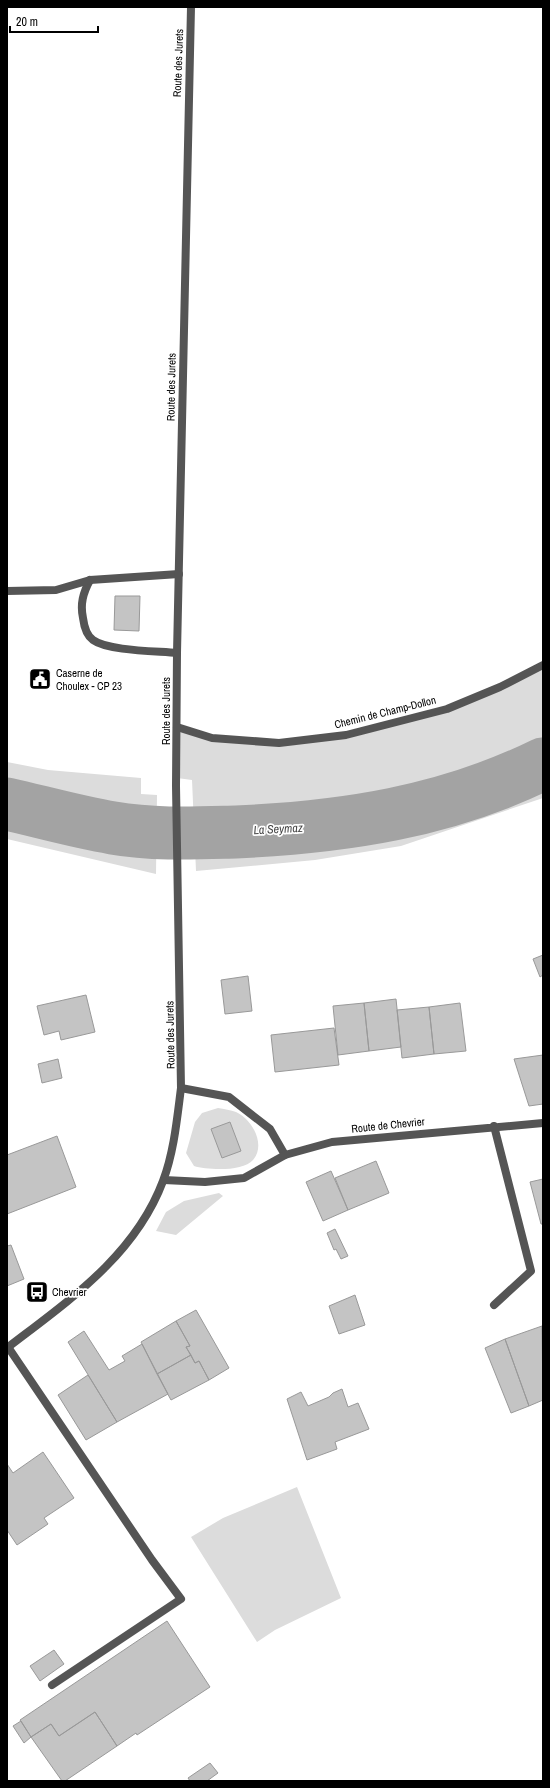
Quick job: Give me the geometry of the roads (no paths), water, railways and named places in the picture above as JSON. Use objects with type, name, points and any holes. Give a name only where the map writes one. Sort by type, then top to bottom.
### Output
[{"type":"street","name":"Route des Jurets","points":[[8,1347],[89,1283],[119,1254],[136,1233],[150,1210],[164,1180],[175,1134],[181,1088],[176,786],[177,653],[191,7]]},
{"type":"street","points":[[7,591],[56,590],[90,580],[179,574]]},
{"type":"street","points":[[90,580],[83,594],[82,613],[85,629],[91,639],[104,646],[177,653]]},
{"type":"street","name":"Chemin de Champ-Dollon","points":[[177,727],[212,738],[279,743],[346,735],[447,709],[500,687],[543,665]]},
{"type":"street","points":[[181,1088],[229,1097],[270,1129],[285,1155]]},
{"type":"street","name":"Route de Chevrier","points":[[164,1180],[206,1182],[244,1178],[285,1155],[332,1142],[494,1126],[543,1123]]},
{"type":"street","points":[[494,1126],[531,1272],[494,1305]]},
{"type":"street","points":[[8,1347],[152,1560],[181,1599],[52,1685]]},
{"type":"waterway","name":"La Seymaz","points":[[7,804],[100,826],[143,832],[206,833],[276,830],[355,821],[431,805],[469,794],[543,764]]},
{"type":"place","name":"Caserne de Choulex - CP 23","points":[[40,679]]},
{"type":"place","name":"Chevrier","points":[[37,1292]]}]
